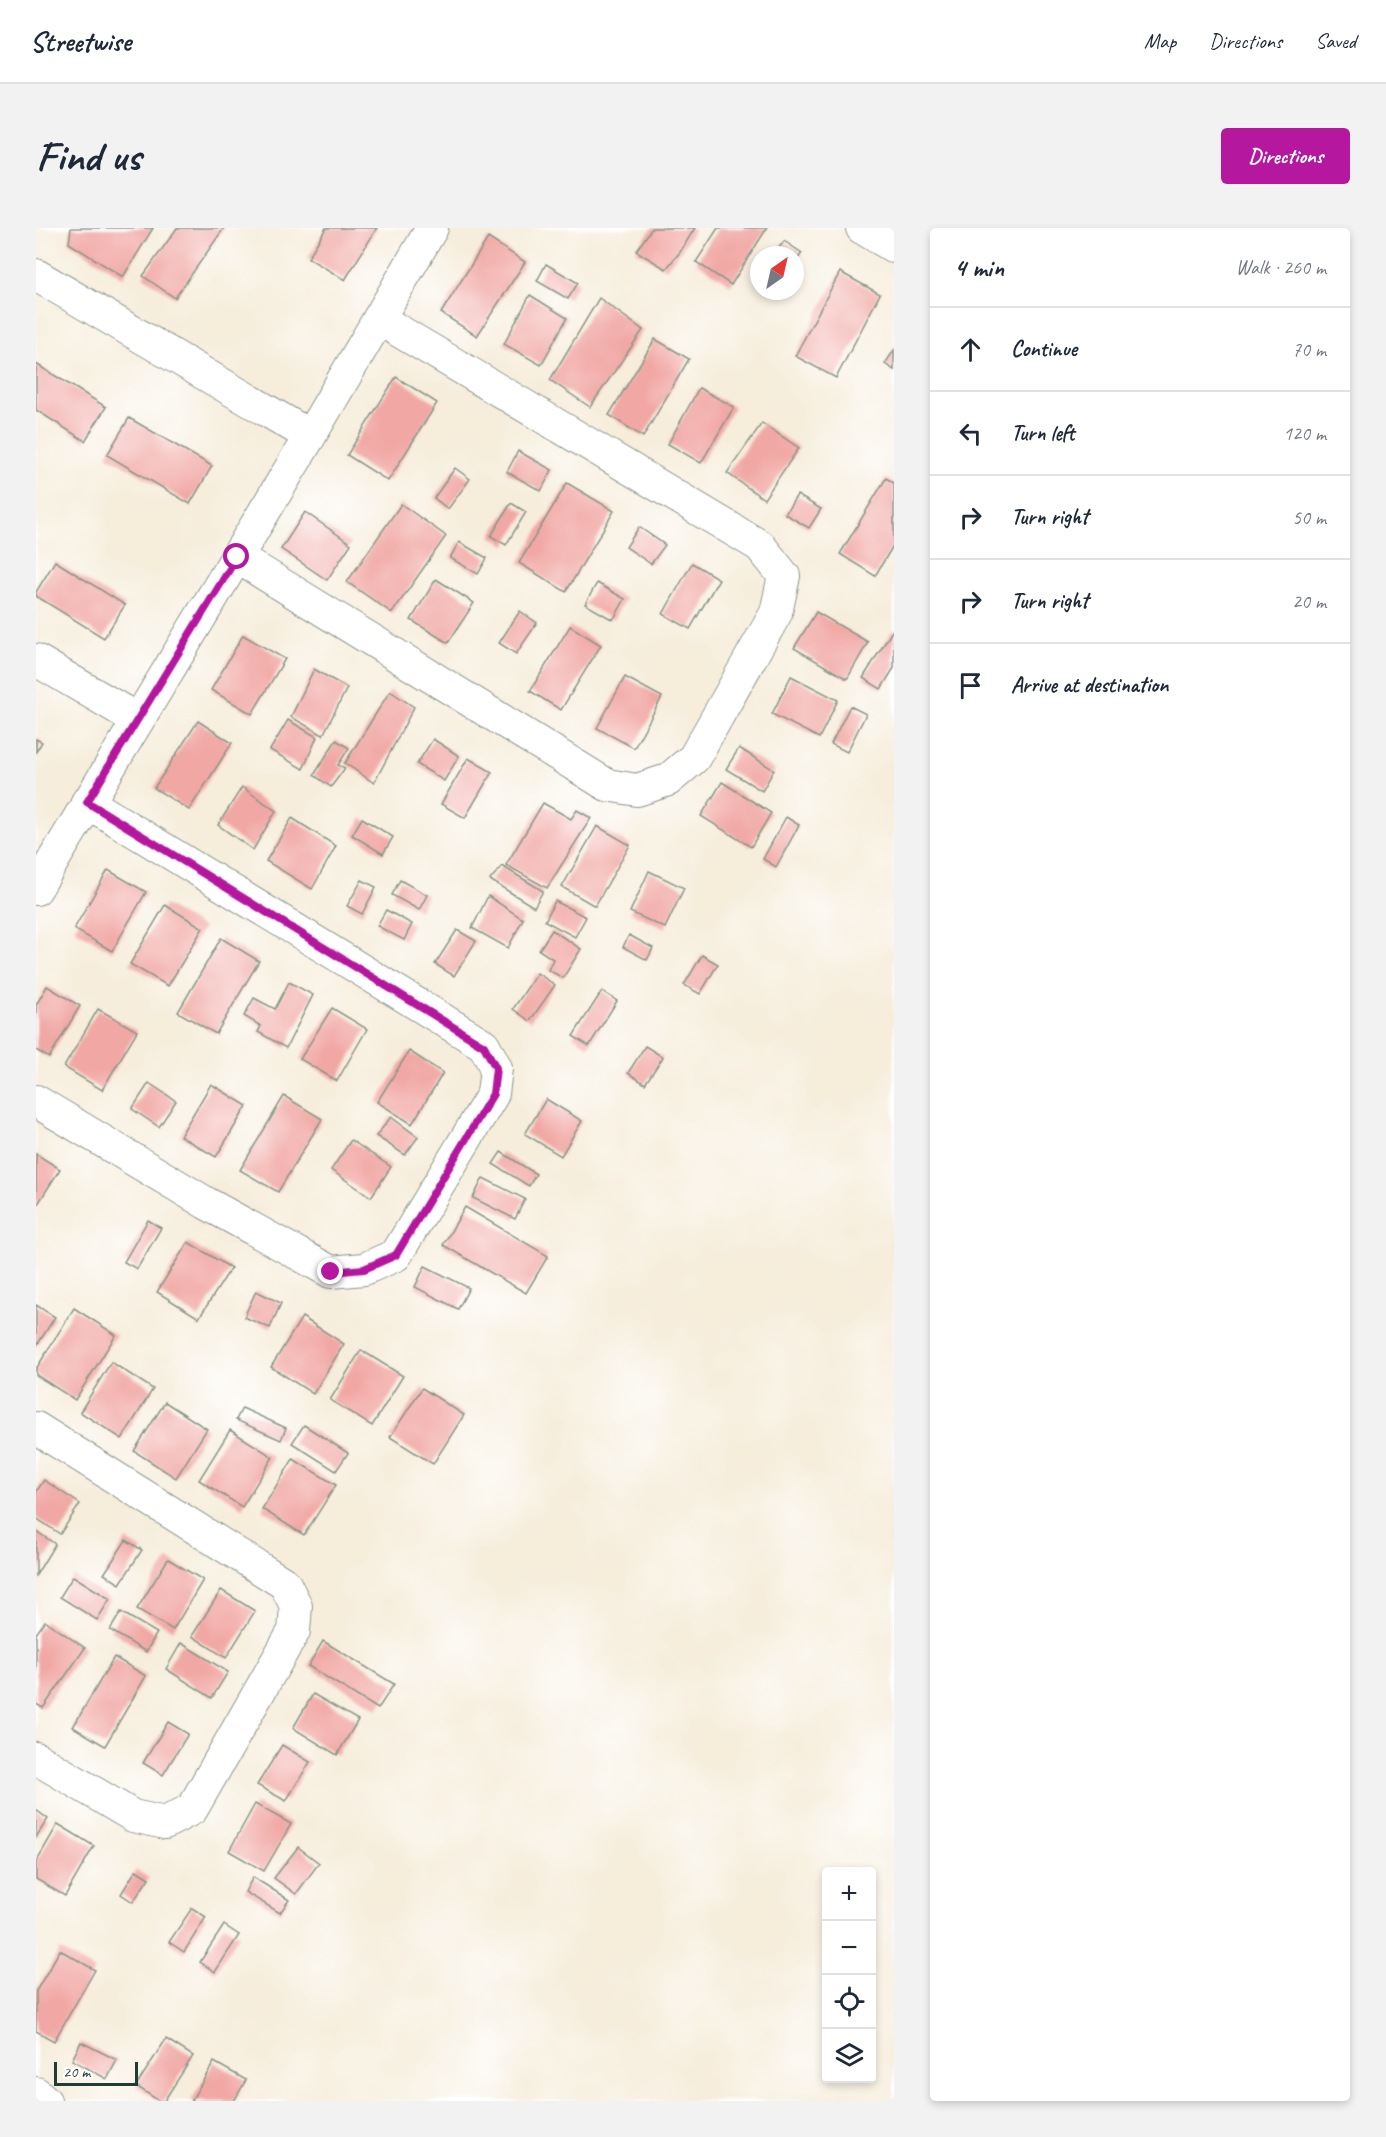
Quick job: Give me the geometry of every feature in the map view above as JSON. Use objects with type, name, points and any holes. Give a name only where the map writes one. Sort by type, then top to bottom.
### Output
[{"type":"street","points":[[36,889],[310,436],[432,228]]},
{"type":"street","points":[[862,228],[894,247]]},
{"type":"street","points":[[36,275],[310,436]]},
{"type":"street","points":[[237,557],[607,785],[637,790],[668,780],[694,758],[776,613],[784,576],[760,546],[379,319]]},
{"type":"street","points":[[36,660],[138,720]]},
{"type":"street","points":[[36,1101],[206,1203],[331,1272],[364,1269],[396,1255],[493,1094],[496,1068],[484,1046],[87,802]]},
{"type":"street","points":[[36,1428],[285,1584],[296,1606],[294,1631],[192,1809],[165,1823],[133,1816],[36,1758]]},
{"type":"street","points":[[36,2093],[45,2101]]},
{"type":"building","points":[[71,228],[153,228],[123,277],[69,243]]},
{"type":"building","points":[[177,228],[224,228],[175,298],[143,276]]},
{"type":"building","points":[[326,228],[377,228],[345,280],[308,258]]},
{"type":"building","points":[[652,228],[695,228],[666,269],[636,251]]},
{"type":"building","points":[[718,228],[767,228],[756,246],[750,246],[750,255],[731,285],[696,262]]},
{"type":"building","points":[[488,238],[525,262],[477,336],[441,313]]},
{"type":"building","points":[[784,241],[792,246],[780,246]]},
{"type":"building","points":[[546,264],[578,283],[568,299],[537,281]]},
{"type":"building","points":[[840,272],[880,294],[836,378],[795,356]]},
{"type":"building","points":[[530,295],[567,318],[541,365],[504,344]]},
{"type":"building","points":[[599,298],[643,330],[590,407],[550,380]]},
{"type":"building","points":[[655,339],[689,359],[643,437],[609,415]]},
{"type":"building","points":[[894,350],[894,370],[885,364]]},
{"type":"building","points":[[36,364],[106,407],[85,441],[36,410]]},
{"type":"building","points":[[396,377],[437,403],[388,481],[347,455]]},
{"type":"building","points":[[699,388],[734,407],[701,463],[668,444]]},
{"type":"building","points":[[129,418],[212,466],[190,504],[107,455]]},
{"type":"building","points":[[762,423],[799,448],[764,499],[727,473]]},
{"type":"building","points":[[518,451],[552,470],[541,491],[507,472]]},
{"type":"building","points":[[455,468],[470,479],[448,509],[434,498]]},
{"type":"building","points":[[886,478],[894,483],[894,544],[875,576],[840,554]]},
{"type":"building","points":[[567,483],[614,511],[566,592],[519,563]]},
{"type":"building","points":[[797,495],[821,509],[809,528],[785,514]]},
{"type":"building","points":[[511,503],[526,512],[506,545],[491,536]]},
{"type":"building","points":[[401,504],[446,536],[392,613],[347,582]]},
{"type":"building","points":[[305,512],[351,544],[327,580],[281,549]]},
{"type":"building","points":[[639,527],[665,545],[651,564],[626,547]]},
{"type":"building","points":[[459,542],[487,558],[478,574],[450,558]]},
{"type":"building","points":[[55,561],[125,605],[104,638],[36,596],[36,592]]},
{"type":"building","points":[[692,563],[719,579],[690,629],[663,614]]},
{"type":"building","points":[[436,579],[474,603],[448,643],[411,620]]},
{"type":"building","points":[[597,583],[625,599],[613,620],[585,604]]},
{"type":"building","points":[[520,611],[537,623],[516,654],[499,643]]},
{"type":"building","points":[[816,612],[868,642],[847,679],[794,648]]},
{"type":"building","points":[[570,626],[601,645],[561,710],[530,691]]},
{"type":"building","points":[[894,628],[894,668],[881,689],[863,678]]},
{"type":"building","points":[[243,635],[285,659],[252,714],[211,690]]},
{"type":"building","points":[[314,669],[347,688],[323,735],[291,717]]},
{"type":"building","points":[[791,676],[838,700],[819,738],[772,714]]},
{"type":"building","points":[[625,677],[662,697],[634,748],[597,728]]},
{"type":"building","points":[[390,691],[414,707],[374,783],[345,763]]},
{"type":"building","points":[[850,706],[866,714],[847,752],[831,744]]},
{"type":"building","points":[[288,720],[317,737],[303,769],[270,750]]},
{"type":"building","points":[[198,721],[232,743],[189,810],[154,788]]},
{"type":"building","points":[[36,739],[42,742],[36,752]]},
{"type":"building","points":[[433,739],[459,756],[444,781],[417,764]]},
{"type":"building","points":[[336,740],[349,748],[338,765],[345,768],[331,787],[314,775]]},
{"type":"building","points":[[739,748],[774,770],[762,791],[726,769]]},
{"type":"building","points":[[468,758],[492,772],[465,818],[441,804]]},
{"type":"building","points":[[722,782],[771,813],[751,847],[701,816]]},
{"type":"building","points":[[242,787],[276,811],[253,850],[218,825]]},
{"type":"building","points":[[543,803],[571,819],[577,810],[591,818],[547,888],[506,865]]},
{"type":"building","points":[[786,817],[799,825],[776,867],[763,859]]},
{"type":"building","points":[[292,818],[336,846],[312,889],[266,861]]},
{"type":"building","points":[[362,818],[393,837],[383,854],[352,835]]},
{"type":"building","points":[[597,826],[630,845],[595,906],[562,887]]},
{"type":"building","points":[[502,866],[543,891],[534,907],[490,880]]},
{"type":"building","points":[[108,870],[146,892],[112,951],[74,929]]},
{"type":"building","points":[[649,871],[684,888],[665,928],[630,912]]},
{"type":"building","points":[[362,880],[376,887],[362,914],[347,906]]},
{"type":"building","points":[[400,880],[427,895],[419,910],[392,895]]},
{"type":"building","points":[[488,896],[523,919],[508,948],[472,928]]},
{"type":"building","points":[[555,901],[586,917],[575,937],[545,921]]},
{"type":"building","points":[[165,905],[203,928],[168,986],[130,964]]},
{"type":"building","points":[[386,910],[412,924],[404,940],[377,926]]},
{"type":"building","points":[[457,930],[476,941],[454,976],[435,964]]},
{"type":"building","points":[[552,930],[581,949],[563,978],[548,970],[553,959],[539,950]]},
{"type":"building","points":[[629,935],[653,948],[647,960],[623,947]]},
{"type":"building","points":[[221,938],[259,961],[216,1034],[178,1012]]},
{"type":"building","points":[[702,955],[718,964],[700,994],[684,985]]},
{"type":"building","points":[[537,973],[555,985],[530,1021],[513,1009]]},
{"type":"building","points":[[289,982],[313,995],[286,1048],[258,1032],[261,1026],[244,1016],[254,998],[275,1009]]},
{"type":"building","points":[[47,986],[80,1006],[49,1058],[36,1050],[36,1005]]},
{"type":"building","points":[[602,991],[617,1001],[589,1046],[573,1036]]},
{"type":"building","points":[[332,1008],[367,1029],[337,1081],[300,1059]]},
{"type":"building","points":[[98,1009],[137,1031],[102,1090],[64,1067]]},
{"type":"building","points":[[645,1046],[663,1057],[645,1084],[628,1073]]},
{"type":"building","points":[[409,1051],[443,1073],[412,1124],[377,1102]]},
{"type":"building","points":[[149,1083],[176,1101],[159,1127],[132,1109]]},
{"type":"building","points":[[211,1084],[247,1106],[216,1157],[180,1136]]},
{"type":"building","points":[[284,1096],[322,1119],[278,1192],[240,1170]]},
{"type":"building","points":[[546,1099],[582,1121],[561,1156],[525,1134]]},
{"type":"building","points":[[391,1117],[418,1137],[405,1155],[376,1136]]},
{"type":"building","points":[[351,1140],[391,1167],[371,1197],[331,1170]]},
{"type":"building","points":[[501,1152],[536,1174],[529,1186],[493,1164]]},
{"type":"building","points":[[36,1154],[60,1169],[36,1207]]},
{"type":"building","points":[[483,1178],[525,1199],[515,1219],[473,1198]]},
{"type":"building","points":[[465,1207],[548,1256],[526,1293],[443,1245]]},
{"type":"building","points":[[148,1220],[161,1228],[137,1269],[124,1262]]},
{"type":"building","points":[[188,1242],[231,1268],[199,1318],[157,1292]]},
{"type":"building","points":[[425,1266],[469,1288],[458,1309],[415,1287]]},
{"type":"building","points":[[256,1291],[281,1303],[270,1328],[244,1317]]},
{"type":"building","points":[[36,1305],[55,1317],[36,1347]]},
{"type":"building","points":[[74,1308],[116,1335],[75,1400],[36,1375],[36,1369]]},
{"type":"building","points":[[302,1317],[344,1344],[313,1394],[271,1367]]},
{"type":"building","points":[[361,1350],[403,1376],[372,1426],[330,1400]]},
{"type":"building","points":[[111,1362],[153,1389],[122,1439],[80,1412]]},
{"type":"building","points":[[422,1388],[464,1415],[433,1464],[390,1437]]},
{"type":"building","points":[[165,1402],[207,1429],[176,1478],[134,1451]]},
{"type":"building","points":[[242,1408],[286,1428],[281,1440],[236,1420]]},
{"type":"building","points":[[304,1425],[348,1453],[336,1471],[292,1443]]},
{"type":"building","points":[[230,1430],[273,1457],[242,1507],[199,1480]]},
{"type":"building","points":[[293,1459],[336,1485],[304,1535],[262,1509]]},
{"type":"building","points":[[44,1480],[80,1504],[60,1534],[36,1518],[36,1492]]},
{"type":"building","points":[[36,1531],[55,1544],[36,1575]]},
{"type":"building","points":[[126,1540],[142,1550],[120,1584],[104,1574]]},
{"type":"building","points":[[168,1559],[203,1580],[173,1630],[137,1609]]},
{"type":"building","points":[[73,1576],[110,1599],[97,1620],[60,1597]]},
{"type":"building","points":[[221,1590],[255,1611],[226,1658],[192,1636]]},
{"type":"building","points":[[121,1612],[157,1633],[146,1652],[110,1630]]},
{"type":"building","points":[[45,1621],[85,1648],[43,1708],[36,1704],[36,1634]]},
{"type":"building","points":[[323,1641],[394,1684],[378,1709],[308,1666]]},
{"type":"building","points":[[181,1643],[228,1672],[212,1698],[166,1669]]},
{"type":"building","points":[[114,1657],[146,1676],[105,1746],[73,1727]]},
{"type":"building","points":[[313,1694],[358,1720],[337,1755],[293,1728]]},
{"type":"building","points":[[168,1722],[188,1734],[163,1775],[143,1763]]},
{"type":"building","points":[[282,1745],[310,1762],[286,1801],[257,1785]]},
{"type":"building","points":[[255,1804],[291,1824],[264,1871],[229,1851]]},
{"type":"building","points":[[36,1810],[48,1819],[36,1837]]},
{"type":"building","points":[[58,1824],[94,1846],[65,1896],[36,1879],[36,1862]]},
{"type":"building","points":[[298,1847],[319,1863],[296,1894],[274,1878]]},
{"type":"building","points":[[136,1870],[149,1878],[133,1902],[121,1894]]},
{"type":"building","points":[[253,1877],[289,1900],[280,1913],[245,1892]]},
{"type":"building","points":[[192,1908],[206,1917],[184,1952],[169,1942]]},
{"type":"building","points":[[224,1925],[239,1935],[215,1972],[200,1962]]},
{"type":"building","points":[[60,1950],[95,1970],[54,2041],[36,2031],[36,1991]]},
{"type":"building","points":[[166,2039],[193,2056],[164,2101],[159,2101],[136,2086]]},
{"type":"building","points":[[81,2042],[117,2060],[107,2079],[72,2060]]},
{"type":"building","points":[[214,2062],[246,2080],[234,2101],[191,2101]]},
{"type":"route","points":[[237,557],[87,802],[484,1046],[496,1068],[493,1094],[396,1255],[364,1269],[331,1272]]}]
